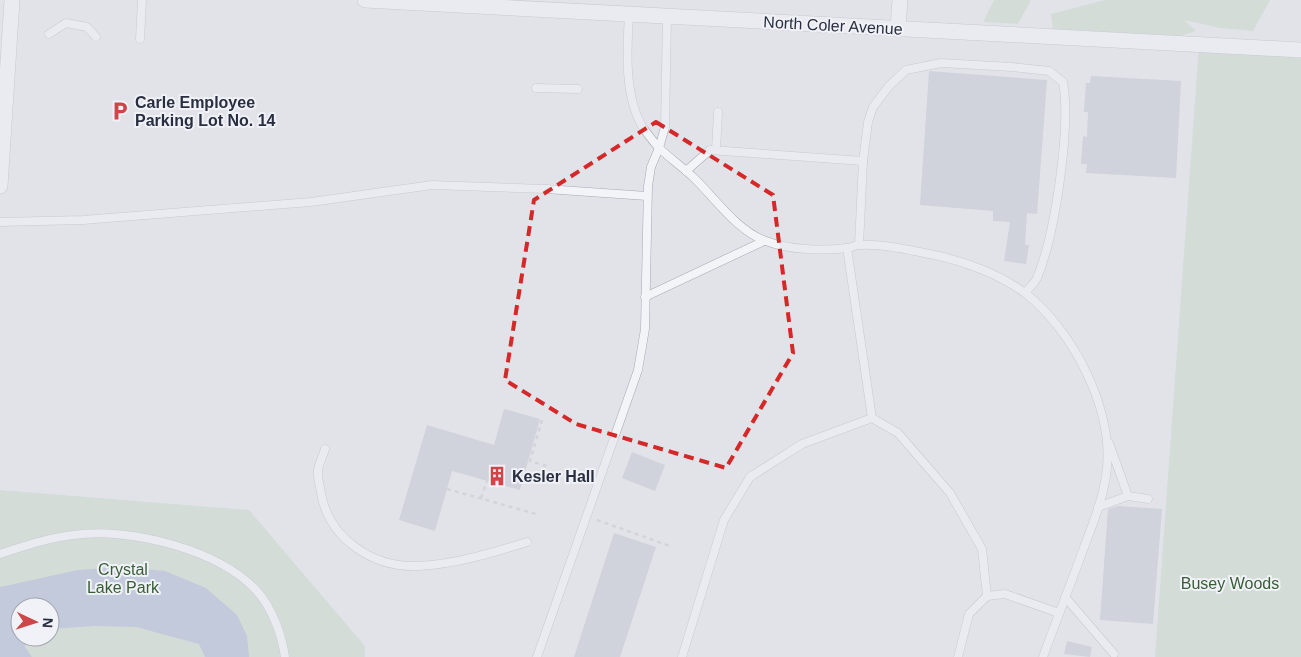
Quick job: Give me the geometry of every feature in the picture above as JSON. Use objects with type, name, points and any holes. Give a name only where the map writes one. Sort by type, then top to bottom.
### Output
[{"type":"street","points":[[0,186],[12,0]]},
{"type":"street","name":"North Coler Avenue","points":[[364,0],[1301,50]]},
{"type":"street","points":[[898,28],[900,0]]},
{"type":"lane","points":[[140,39],[142,0]]},
{"type":"lane","points":[[628,14],[627,58],[631,92],[641,125],[659,148],[686,171],[744,228],[764,241],[781,246],[806,248],[847,248],[859,245],[899,249],[963,262],[986,271],[1025,293],[1054,322],[1075,351],[1097,401],[1104,428],[1128,496]]},
{"type":"lane","points":[[537,657],[638,370],[645,330],[647,196],[651,167],[665,127],[666,16]]},
{"type":"lane","points":[[49,34],[66,23],[87,27],[96,37]]},
{"type":"lane","points":[[859,245],[863,161],[868,122],[874,107],[889,86],[906,70],[940,63],[1049,71],[1063,82],[1066,114],[1054,216],[1036,280],[1025,293]]},
{"type":"lane","points":[[536,88],[578,89]]},
{"type":"lane","points":[[716,150],[718,112]]},
{"type":"lane","points":[[686,171],[710,150],[863,161]]},
{"type":"lane","points":[[0,222],[83,220],[311,202],[432,185],[647,196]]},
{"type":"lane","points":[[645,297],[764,241]]},
{"type":"lane","points":[[847,248],[872,418]]},
{"type":"lane","points":[[872,418],[898,433],[950,493],[982,549],[987,596]]},
{"type":"lane","points":[[682,657],[724,520],[750,477],[802,444],[872,418]]},
{"type":"lane","points":[[1043,657],[1098,507],[1106,475],[1107,453],[1104,428]]},
{"type":"lane","points":[[325,448],[318,472],[328,517],[343,538],[373,557],[393,564],[418,566],[476,558],[527,542]]},
{"type":"lane","points":[[1098,507],[1128,496],[1148,500]]},
{"type":"lane","points":[[0,554],[50,539],[96,533],[162,542],[191,551],[220,564],[242,578],[257,592],[275,623],[285,657]]},
{"type":"lane","points":[[958,657],[969,614],[987,596],[1004,594],[1059,613]]},
{"type":"lane","points":[[1065,597],[1114,654]]},
{"type":"path","points":[[542,420],[530,461],[550,467]]},
{"type":"path","points":[[481,499],[487,481]]},
{"type":"path","points":[[447,489],[536,514]]},
{"type":"path","points":[[586,517],[670,546]]},
{"type":"highlighted area","points":[[656,122],[773,195],[793,353],[726,468],[576,424],[505,380],[534,200]]},
{"type":"green space","points":[[994,0],[1030,0],[1030,2],[1018,24],[983,22]]},
{"type":"green space","points":[[1105,0],[1270,0],[1253,31],[1220,28],[1184,20],[1196,31],[1180,36],[1053,29],[1051,14]]},
{"type":"green space","name":"Busey Woods","points":[[1199,44],[1301,50],[1301,657],[1155,657]]},
{"type":"green space","name":"Crystal Lake Park","points":[[0,490],[249,510],[365,646],[365,657],[0,657]]},
{"type":"water","points":[[121,567],[165,571],[206,588],[237,615],[247,636],[249,657],[205,657],[199,644],[136,627],[95,626],[60,628],[60,597],[10,597],[10,647],[25,647],[32,657],[0,657],[0,587],[78,570]]},
{"type":"building","points":[[929,71],[1047,80],[1037,214],[1027,213],[1025,245],[1029,245],[1026,264],[1004,261],[1010,222],[993,221],[993,211],[920,205]]},
{"type":"building","points":[[1091,76],[1181,81],[1176,178],[1086,173],[1087,164],[1081,164],[1083,136],[1087,137],[1088,112],[1084,112],[1086,83],[1090,83]]},
{"type":"building","name":"Kesler Hall","points":[[504,409],[540,419],[520,490],[452,471],[435,531],[399,520],[427,425],[494,445]]},
{"type":"building","points":[[632,452],[665,465],[655,491],[622,478]]},
{"type":"building","points":[[1118,506],[1162,509],[1153,624],[1100,620],[1108,509]]},
{"type":"building","points":[[614,533],[656,547],[620,657],[574,657]]},
{"type":"building","points":[[1067,641],[1092,647],[1090,657],[1064,654]]},
{"type":"place","name":"Carle Employee Parking Lot No. 14","points":[[120,111]]},
{"type":"place","name":"Kesler Hall","points":[[497,476]]}]
